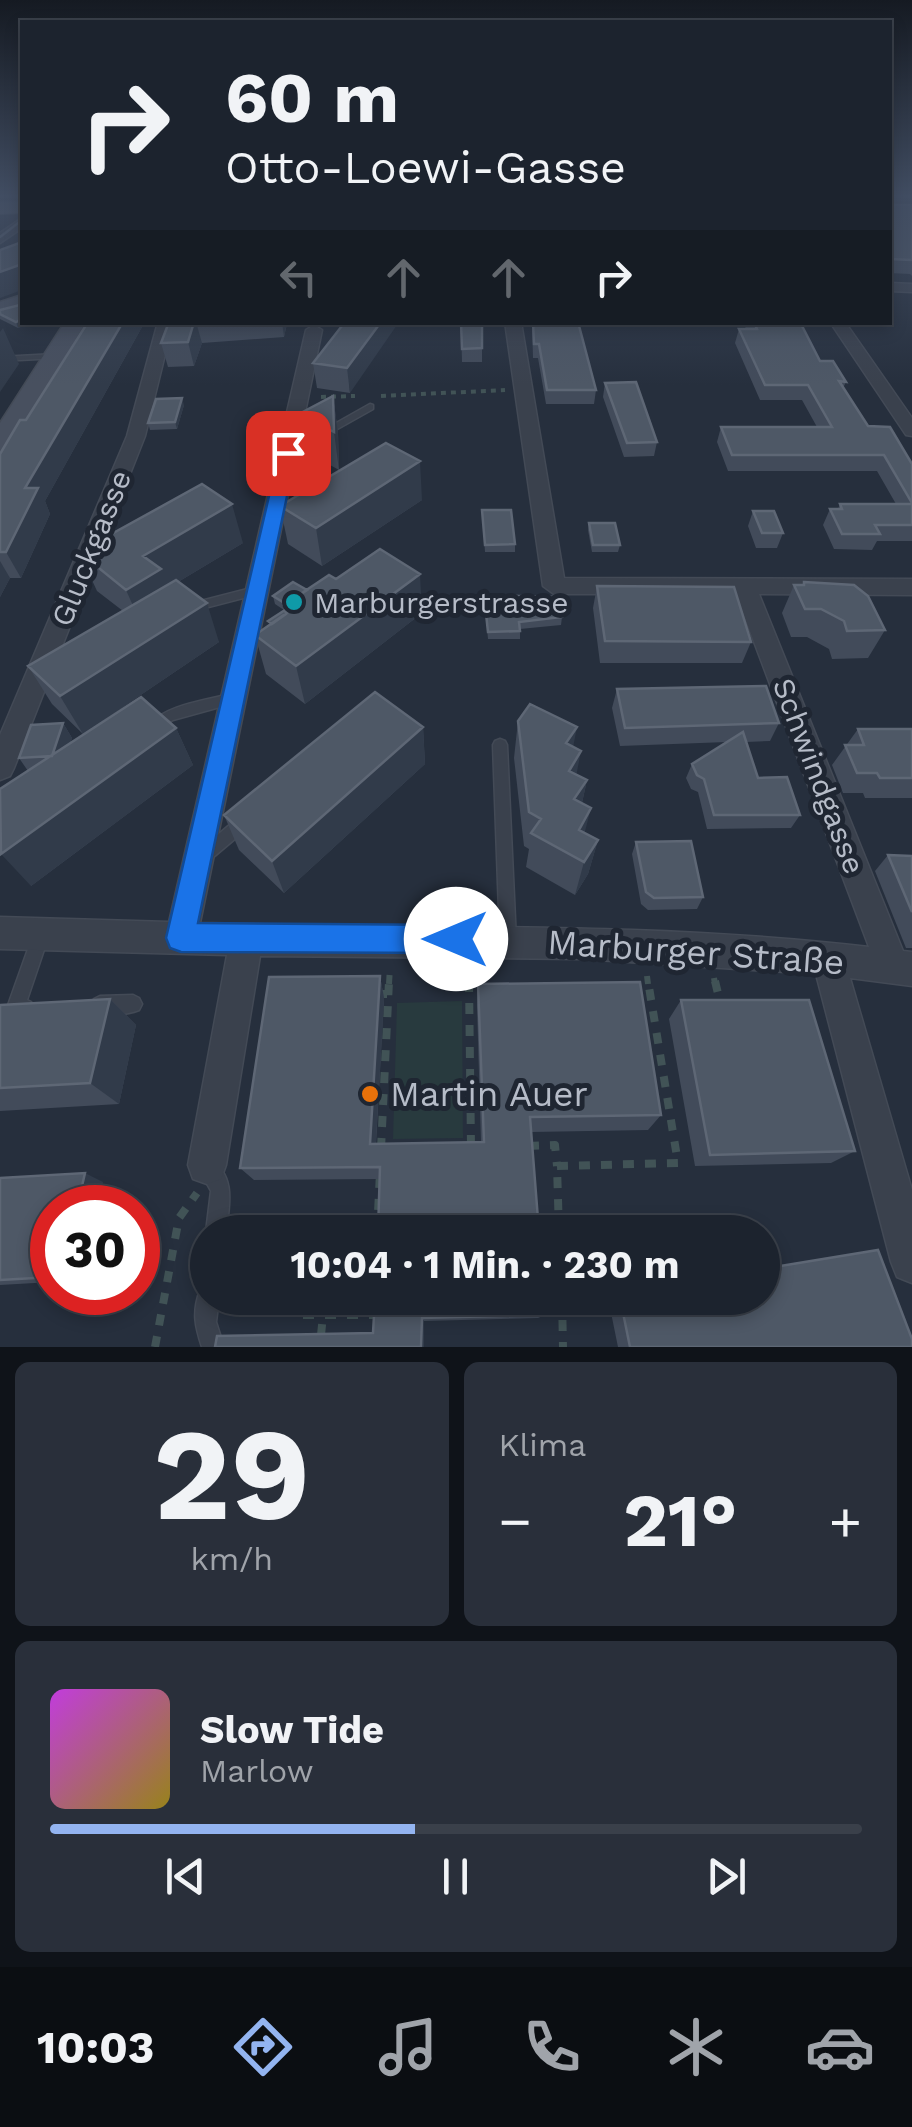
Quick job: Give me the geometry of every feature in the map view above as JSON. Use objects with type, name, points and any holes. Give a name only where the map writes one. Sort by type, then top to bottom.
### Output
[{"type":"main road","points":[[0,442],[74,325]]},
{"type":"street","name":"Gluckgasse","points":[[0,768],[136,436],[165,325]]},
{"type":"street","points":[[512,325],[554,586],[912,587]]},
{"type":"street","points":[[839,325],[912,431]]},
{"type":"street","points":[[181,938],[235,697],[248,664],[258,590],[275,544],[297,400],[314,330]]},
{"type":"street","name":"Schwindgasse","points":[[744,586],[871,910],[902,968]]},
{"type":"street","name":"Marburger Straße","points":[[0,932],[246,940],[508,940],[902,968]]},
{"type":"street","points":[[207,1165],[246,940]]},
{"type":"street","points":[[829,961],[912,1262]]},
{"type":"lane","points":[[0,359],[54,356]]},
{"type":"lane","points":[[288,453],[372,402]]},
{"type":"lane","points":[[178,616],[194,606],[258,590]]},
{"type":"lane","points":[[138,737],[169,716],[235,697]]},
{"type":"lane","points":[[500,745],[508,940]]},
{"type":"lane","points":[[200,858],[261,808]]},
{"type":"lane","points":[[36,1007],[8,1008],[42,933]]},
{"type":"lane","points":[[75,1006],[133,1004]]},
{"type":"lane","points":[[207,1165],[222,1188],[218,1215]]},
{"type":"lane","points":[[206,1315],[214,1347]]},
{"type":"path","points":[[372,402],[523,389]]},
{"type":"path","points":[[297,400],[358,396]]},
{"type":"path","points":[[470,961],[470,1147]]},
{"type":"path","points":[[378,1215],[390,962]]},
{"type":"path","points":[[557,1166],[678,1163],[644,963]]},
{"type":"path","points":[[712,970],[724,1019]]},
{"type":"path","points":[[371,994],[388,994]]},
{"type":"path","points":[[521,1146],[554,1146],[558,1215]]},
{"type":"path","points":[[454,1148],[488,1147]]},
{"type":"path","points":[[381,1149],[399,1149]]},
{"type":"path","points":[[156,1347],[178,1218],[194,1200],[207,1165]]},
{"type":"path","points":[[321,1335],[323,1315],[372,1315]]},
{"type":"path","points":[[563,1315],[564,1347]]},
{"type":"shaded area","points":[[462,1001],[463,1138],[393,1139],[397,1003]]},
{"type":"building","points":[[0,260],[20,260],[20,265],[0,272]]},
{"type":"building","points":[[20,305],[20,320],[16,322],[0,314],[0,310]]},
{"type":"building","points":[[86,325],[121,325],[25,488],[38,488],[6,552],[0,552],[0,454],[20,420],[26,420]]},
{"type":"building","points":[[168,325],[193,325],[188,342],[161,343]]},
{"type":"building","points":[[343,325],[379,325],[347,368],[313,363]]},
{"type":"building","points":[[461,325],[482,325],[482,348],[462,349]]},
{"type":"building","points":[[533,325],[579,325],[596,390],[547,390],[539,344],[534,344]]},
{"type":"building","points":[[755,325],[802,325],[820,361],[833,361],[846,382],[839,381],[868,426],[890,427],[912,464],[912,503],[884,455],[732,455],[721,427],[832,427],[808,385],[765,385],[739,329],[757,329]]},
{"type":"building","points":[[636,382],[657,442],[627,443],[605,383]]},
{"type":"building","points":[[333,396],[334,432],[299,414]]},
{"type":"building","points":[[182,398],[175,422],[148,423],[156,399]]},
{"type":"building","points":[[386,443],[420,461],[316,528],[280,506]]},
{"type":"building","points":[[202,484],[232,504],[143,556],[161,569],[126,590],[79,552]]},
{"type":"building","points":[[840,504],[912,504],[912,525],[875,525],[880,534],[842,534],[830,509],[842,509]]},
{"type":"building","points":[[482,510],[511,510],[515,544],[485,545]]},
{"type":"building","points":[[753,511],[774,511],[783,533],[762,533]]},
{"type":"building","points":[[589,523],[615,523],[620,545],[593,545]]},
{"type":"building","points":[[380,549],[420,574],[296,666],[255,635],[291,610],[284,605],[329,575],[336,579]]},
{"type":"building","points":[[176,580],[207,603],[60,696],[28,666]]},
{"type":"building","points":[[293,582],[307,590],[286,604],[273,596]]},
{"type":"building","points":[[794,585],[854,585],[868,596],[885,630],[847,631],[844,621],[821,609],[805,609]]},
{"type":"building","points":[[597,586],[734,587],[751,642],[605,641]]},
{"type":"building","points":[[484,595],[559,597],[562,617],[519,622],[520,631],[488,632]]},
{"type":"building","points":[[285,610],[286,614],[272,624],[268,621]]},
{"type":"building","points":[[766,686],[779,723],[625,728],[617,689]]},
{"type":"building","points":[[375,692],[423,727],[272,861],[224,815]]},
{"type":"building","points":[[141,697],[176,728],[1,854],[0,789]]},
{"type":"building","points":[[530,704],[577,727],[566,743],[581,751],[569,771],[587,780],[574,799],[591,808],[579,830],[598,840],[584,862],[531,833],[541,819],[529,812],[518,721]]},
{"type":"building","points":[[63,723],[52,756],[19,758],[31,725]]},
{"type":"building","points":[[858,729],[912,729],[912,778],[857,773],[845,745],[864,745]]},
{"type":"building","points":[[743,732],[758,778],[787,777],[800,815],[714,815],[704,779],[692,764]]},
{"type":"building","points":[[691,841],[703,897],[654,898],[646,892],[636,842]]},
{"type":"building","points":[[888,855],[912,856],[912,912]]},
{"type":"building","points":[[380,976],[370,1144],[484,1142],[478,984],[640,982],[661,1115],[530,1117],[538,1215],[379,1215],[380,1167],[240,1168],[269,977]]},
{"type":"building","points":[[110,999],[90,1083],[0,1088],[0,1005]]},
{"type":"building","points":[[681,1000],[809,1000],[855,1151],[710,1155]]},
{"type":"building","points":[[85,1173],[82,1185],[30,1185],[30,1278],[0,1280],[0,1178]]},
{"type":"building","points":[[878,1250],[912,1347],[630,1347],[623,1315],[780,1315],[780,1266]]},
{"type":"building","points":[[374,1315],[545,1315],[422,1318],[421,1347],[215,1347],[217,1336],[373,1333]]},
{"type":"place","name":"Marburgerstrasse","points":[[294,602]]},
{"type":"place","name":"Martin Auer","points":[[370,1094]]},
{"type":"route","points":[[288,453],[181,938],[456,939]]}]
